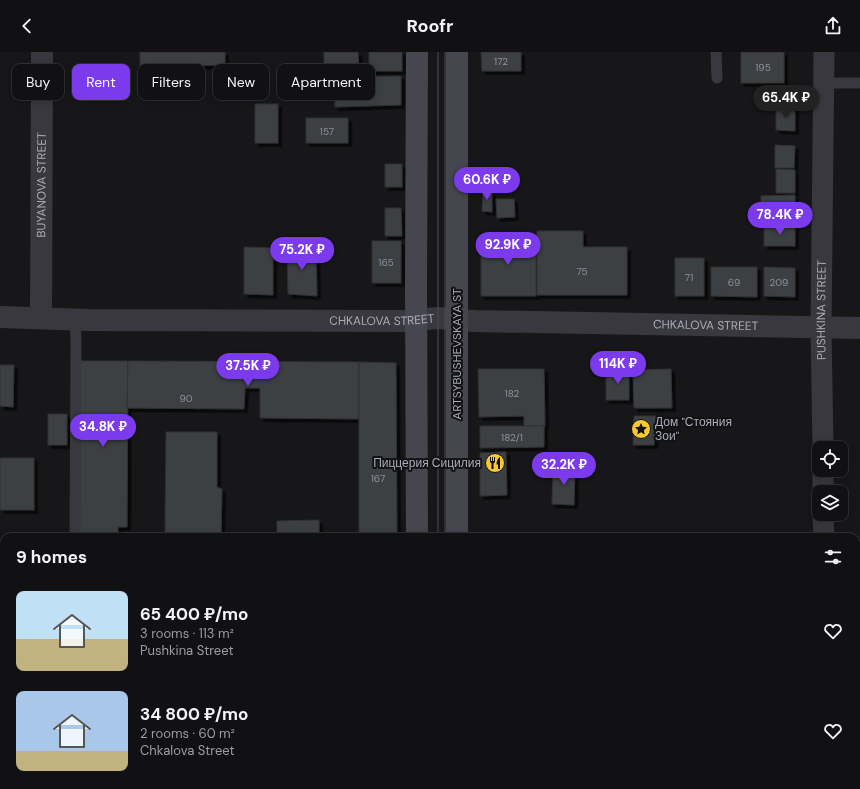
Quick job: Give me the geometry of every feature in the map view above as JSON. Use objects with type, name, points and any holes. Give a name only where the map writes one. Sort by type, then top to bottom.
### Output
[{"type":"main road","points":[[417,52],[417,533]]},
{"type":"main road","name":"ARTSYBUSHEVSKAYA ST","points":[[457,52],[457,533]]},
{"type":"street","name":"BUYANOVA STREET","points":[[41,318],[42,52]]},
{"type":"street","name":"PUSHKINA STREET","points":[[823,441],[821,328],[824,52]]},
{"type":"street","name":"CHKALOVA STREET","points":[[0,317],[75,319],[405,321],[458,319],[482,321],[860,328]]},
{"type":"street","points":[[823,521],[824,533]]},
{"type":"lane","points":[[716,52],[717,78]]},
{"type":"lane","points":[[823,83],[860,83]]},
{"type":"lane","points":[[75,319],[75,533]]},
{"type":"building","points":[[140,52],[225,52],[225,64],[205,65],[205,64],[140,64]]},
{"type":"building","points":[[324,52],[358,52],[359,64],[324,64]]},
{"type":"building","points":[[369,52],[402,52],[402,71],[375,71],[375,64],[369,64]]},
{"type":"building","points":[[481,52],[521,52],[521,71],[482,71]]},
{"type":"building","points":[[741,52],[784,52],[784,83],[741,83]]},
{"type":"building","points":[[375,76],[401,76],[401,105],[335,107],[335,100],[375,100]]},
{"type":"building","points":[[255,104],[278,104],[278,143],[255,143]]},
{"type":"building","points":[[776,107],[795,107],[795,131],[776,130]]},
{"type":"building","points":[[306,118],[348,118],[348,143],[306,143]]},
{"type":"building","points":[[775,145],[795,146],[794,168],[775,168]]},
{"type":"building","points":[[385,164],[402,164],[402,187],[385,187]]},
{"type":"building","points":[[776,169],[795,170],[795,193],[776,193]]},
{"type":"building","points":[[483,191],[492,191],[492,212],[482,211]]},
{"type":"building","points":[[795,195],[795,220],[761,220],[761,196]]},
{"type":"building","points":[[496,199],[514,199],[515,217],[497,218]]},
{"type":"building","points":[[385,208],[401,208],[402,236],[385,236]]},
{"type":"building","points":[[764,226],[795,226],[795,246],[764,246]]},
{"type":"building","points":[[537,231],[583,231],[583,247],[627,247],[627,295],[537,295]]},
{"type":"building","points":[[481,235],[536,235],[536,296],[481,296]]},
{"type":"building","points":[[372,241],[401,241],[401,283],[372,283]]},
{"type":"building","points":[[287,246],[316,248],[317,296],[288,294]]},
{"type":"building","points":[[244,247],[273,248],[273,295],[244,294]]},
{"type":"building","points":[[675,258],[704,258],[704,296],[675,296]]},
{"type":"building","points":[[711,267],[757,267],[757,297],[711,296]]},
{"type":"building","points":[[764,267],[795,268],[795,297],[764,296]]},
{"type":"building","points":[[79,361],[128,361],[127,527],[118,527],[118,533],[78,533]]},
{"type":"building","points":[[128,361],[359,362],[359,419],[260,418],[260,388],[245,388],[244,409],[127,408]]},
{"type":"building","points":[[359,362],[396,363],[397,533],[359,533]]},
{"type":"building","points":[[0,365],[14,365],[13,407],[0,406]]},
{"type":"building","points":[[478,369],[544,369],[545,426],[524,426],[524,416],[479,417]]},
{"type":"building","points":[[671,369],[672,408],[634,408],[633,370]]},
{"type":"building","points":[[606,370],[629,370],[629,400],[606,400]]},
{"type":"building","points":[[48,414],[67,414],[67,445],[48,445]]},
{"type":"building","points":[[634,416],[656,416],[654,445],[633,445]]},
{"type":"building","points":[[480,426],[544,426],[544,447],[480,448]]},
{"type":"building","points":[[166,432],[217,432],[217,487],[222,489],[221,533],[165,533]]},
{"type":"building","points":[[506,452],[507,495],[480,496],[480,453]]},
{"type":"building","points":[[0,458],[34,458],[34,510],[0,510]]},
{"type":"building","points":[[553,468],[575,468],[574,505],[552,504]]},
{"type":"building","points":[[319,520],[319,533],[277,533],[277,521]]},
{"type":"tram line","points":[[438,52],[438,533]]},
{"type":"tram line","points":[[445,52],[445,533]]},
{"type":"place","name":"Дом \"Стояния Зои\"","points":[[641,429]]},
{"type":"place","name":"Пиццерия Сицилия","points":[[495,463]]}]
